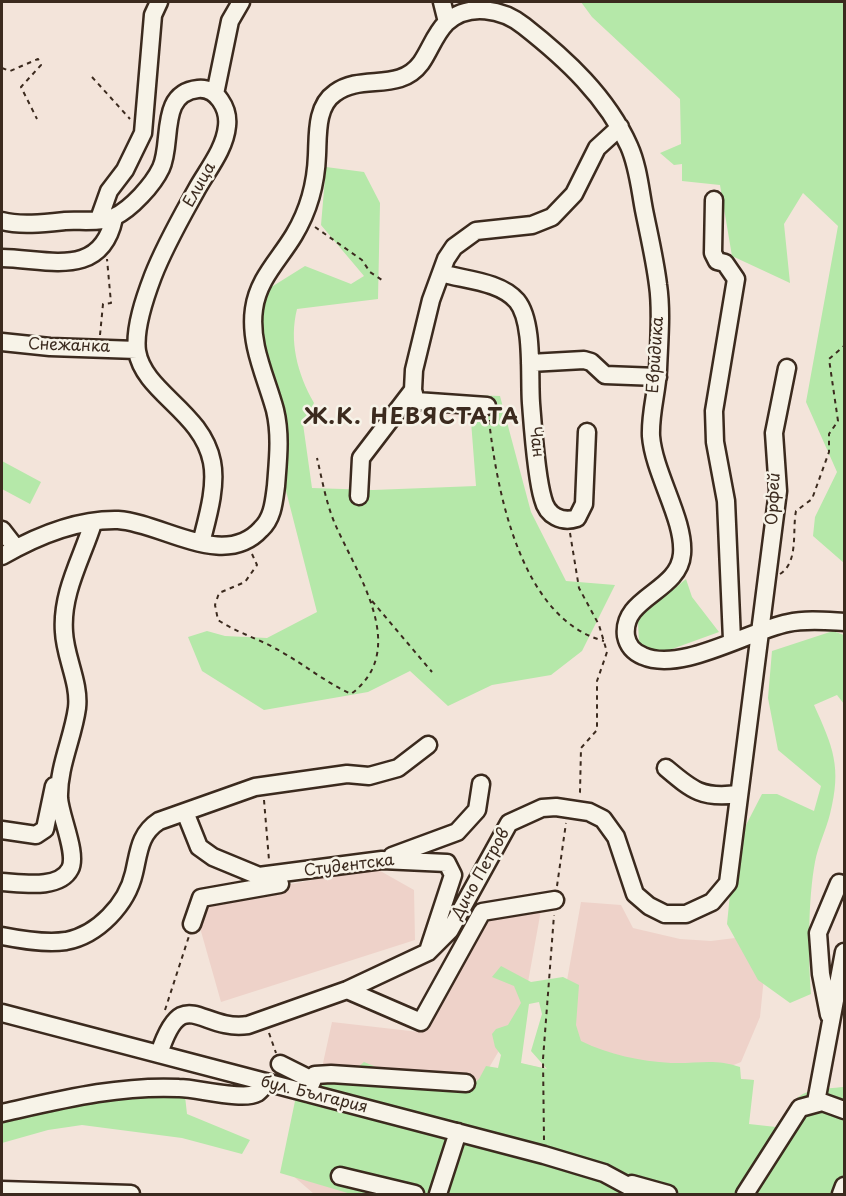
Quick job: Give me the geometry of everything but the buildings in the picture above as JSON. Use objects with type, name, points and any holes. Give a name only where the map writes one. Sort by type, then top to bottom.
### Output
[{"type":"street","points":[[2,258],[73,261],[92,256],[101,249],[110,235],[106,218],[109,191],[125,170],[143,132],[153,15],[159,2]]},
{"type":"street","points":[[2,221],[106,218],[130,205],[162,167],[171,108],[181,96],[191,90],[202,88],[216,94],[230,21],[241,2]]},
{"type":"street","points":[[2,530],[9,552],[39,536],[93,522],[118,520],[149,526],[201,543],[227,547],[245,541],[263,528],[274,506],[279,442],[276,415],[252,335],[254,305],[262,280],[310,206],[321,111],[334,93],[349,87],[398,81],[412,74],[447,22],[442,2]]},
{"type":"street","name":"Евридика","points":[[447,22],[459,15],[479,10],[500,11],[521,23],[599,94],[620,127],[633,154],[659,287],[658,377],[651,411],[651,438],[656,465],[678,525],[682,554],[677,572],[659,590],[637,605],[625,624],[627,643],[636,653],[650,659],[668,660],[690,656],[758,631]]},
{"type":"street","name":"Елица","points":[[201,543],[208,514],[212,462],[200,433],[190,418],[151,380],[141,366],[137,350],[140,321],[162,254],[222,146],[227,125],[226,108],[216,94]]},
{"type":"street","points":[[487,406],[416,400],[413,390],[414,370],[441,273],[454,247],[468,235],[489,228],[542,222],[559,212],[574,194],[597,148],[620,127]]},
{"type":"street","points":[[714,200],[713,253],[717,261],[725,263],[736,279],[714,411],[715,442],[726,501],[732,640]]},
{"type":"street","name":"Чан","points":[[441,273],[501,289],[514,298],[524,311],[530,363],[531,406],[543,500],[553,516],[568,521]]},
{"type":"street","name":"Снежанка","points":[[2,342],[50,347],[137,350]]},
{"type":"street","points":[[530,363],[584,360],[591,362],[605,375],[658,377]]},
{"type":"street","name":"Орфей","points":[[758,631],[767,583],[778,491],[774,433],[787,368]]},
{"type":"street","points":[[359,496],[361,458],[413,390]]},
{"type":"street","points":[[568,521],[578,518],[584,504],[587,432]]},
{"type":"street","points":[[2,830],[36,835],[45,829],[54,785],[62,765],[77,706],[63,631],[64,610],[70,585],[93,522]]},
{"type":"street","points":[[758,631],[792,622],[844,622]]},
{"type":"street","name":"Дичо Петров","points":[[159,1054],[169,1026],[173,1021],[185,1016],[197,1015],[235,1026],[261,1021],[347,990],[428,952],[450,930],[509,823],[542,808],[568,808],[589,812],[603,819],[616,837],[635,894],[649,906],[665,914],[686,914],[712,902],[728,883],[758,631]]},
{"type":"street","points":[[2,936],[29,941],[67,941],[97,927],[123,903],[134,875],[140,844],[150,827],[185,812],[262,786],[347,774],[369,776],[399,768],[428,746]]},
{"type":"street","points":[[2,882],[44,883],[59,879],[70,869],[72,855],[59,798],[62,765]]},
{"type":"street","points":[[666,768],[703,795],[718,797],[738,794]]},
{"type":"street","points":[[192,924],[201,898],[339,873],[382,860],[457,832],[477,810],[481,784]]},
{"type":"street","name":"Студентска","points":[[185,812],[199,847],[213,857],[259,876],[382,860],[437,861],[451,866],[453,874],[428,952]]},
{"type":"street","points":[[831,1023],[821,974],[818,933],[839,883]]},
{"type":"street","points":[[347,990],[421,1022],[482,912],[555,900]]},
{"type":"street","points":[[816,1102],[844,952]]},
{"type":"street","name":"бул. България","points":[[2,1013],[267,1083],[310,1086],[458,1132],[604,1173],[643,1194]]},
{"type":"street","points":[[280,1064],[310,1086],[315,1076],[331,1074],[466,1083]]},
{"type":"street","points":[[2,1113],[118,1089],[147,1086],[189,1088],[247,1096],[257,1093],[267,1083]]},
{"type":"street","points":[[745,1194],[761,1172],[794,1115],[805,1105],[828,1102],[844,1110]]},
{"type":"street","points":[[438,1194],[458,1132]]},
{"type":"street","points":[[756,1194],[761,1172]]},
{"type":"street","points":[[340,1176],[415,1194]]},
{"type":"street","name":"бул. България","points":[[625,1183],[668,1194]]},
{"type":"street","points":[[841,1194],[844,1186]]},
{"type":"street","points":[[2,1190],[131,1194]]},
{"type":"path","points":[[2,68],[10,71],[38,59],[41,65],[21,87],[37,119]]},
{"type":"path","points":[[92,77],[143,132]]},
{"type":"path","points":[[303,219],[362,260],[370,272],[385,282]]},
{"type":"path","points":[[99,347],[103,304],[111,303],[106,256],[101,249]]},
{"type":"path","points":[[767,583],[788,570],[792,560],[796,511],[812,500],[829,452],[829,434],[838,421],[829,359],[844,346]]},
{"type":"path","points":[[487,406],[502,502],[517,545],[542,594],[570,624],[591,638],[604,641]]},
{"type":"path","points":[[317,458],[334,522],[370,598],[432,672]]},
{"type":"path","points":[[544,1155],[543,1059],[555,900],[568,808],[580,792],[581,748],[597,730],[597,681],[607,652],[599,626],[579,588],[568,521]]},
{"type":"path","points":[[245,541],[257,565],[245,582],[219,593],[215,605],[218,620],[232,630],[278,649],[327,683],[351,694],[367,682],[380,652],[370,598]]},
{"type":"path","points":[[262,786],[271,875]]},
{"type":"path","points":[[173,987],[192,924]]},
{"type":"path","points":[[261,1021],[273,1040],[280,1064]]},
{"type":"shaded area","points":[[375,868],[414,890],[415,940],[221,1002],[193,903]]},
{"type":"shaded area","points":[[581,902],[621,905],[633,928],[680,939],[711,941],[751,936],[766,957],[760,1017],[741,1062],[711,1074],[697,1075],[754,1080],[732,1194],[314,1194],[284,1168],[481,1091],[514,1062],[553,1070],[578,1049],[566,986]]},
{"type":"shaded area","points":[[541,910],[523,1010],[477,1088],[320,1077],[332,1022],[419,1032],[483,914]]},
{"type":"green space","points":[[581,2],[844,2],[844,563],[813,536],[815,517],[837,472],[806,402],[838,226],[803,193],[784,224],[790,283],[732,256],[720,185],[682,181],[682,164],[674,165],[660,153],[681,144],[680,99],[592,17]]},
{"type":"green space","points":[[326,167],[364,172],[380,203],[378,299],[297,309],[294,333],[296,357],[303,380],[314,403],[303,424],[312,488],[373,490],[476,486],[469,395],[500,396],[531,512],[566,581],[615,585],[582,651],[551,675],[492,685],[448,706],[410,671],[368,692],[264,710],[202,671],[188,637],[207,631],[225,636],[267,638],[317,612],[285,487],[285,423],[260,346],[260,318],[265,291],[305,266],[351,284],[364,276],[321,225]]},
{"type":"green space","points":[[2,461],[41,482],[30,504],[2,489]]},
{"type":"green space","points":[[686,579],[692,597],[719,632],[661,653],[648,650],[639,643],[638,622],[642,615]]},
{"type":"green space","points":[[833,631],[844,635],[844,704],[837,695],[814,705],[834,758],[834,798],[816,856],[811,893],[809,963],[811,994],[790,1003],[758,980],[727,924],[731,884],[746,825],[762,794],[777,794],[814,811],[821,786],[778,750],[768,698],[772,651]]},
{"type":"green space","points":[[501,966],[531,982],[563,977],[579,985],[576,1025],[581,1041],[603,1050],[648,1061],[714,1062],[740,1067],[741,1079],[754,1080],[749,1124],[776,1127],[791,1105],[802,1094],[809,1091],[844,1087],[844,1194],[351,1194],[280,1173],[295,1101],[322,1080],[357,1068],[364,1062],[388,1072],[470,1087],[479,1079],[486,1066],[498,1068],[501,1055],[495,1047],[492,1034],[496,1029],[508,1025],[521,1003],[514,986],[492,977]],"holes":[[[539,1002],[542,1014],[531,1051],[547,1069],[521,1063],[529,1004]]]},
{"type":"green space","points":[[144,1095],[185,1096],[187,1114],[250,1140],[242,1154],[182,1138],[82,1125],[48,1130],[2,1143],[2,1119]]},
{"type":"district","name":"Ж.К. НЕВЯСТАТА","points":[[412,418]]}]
